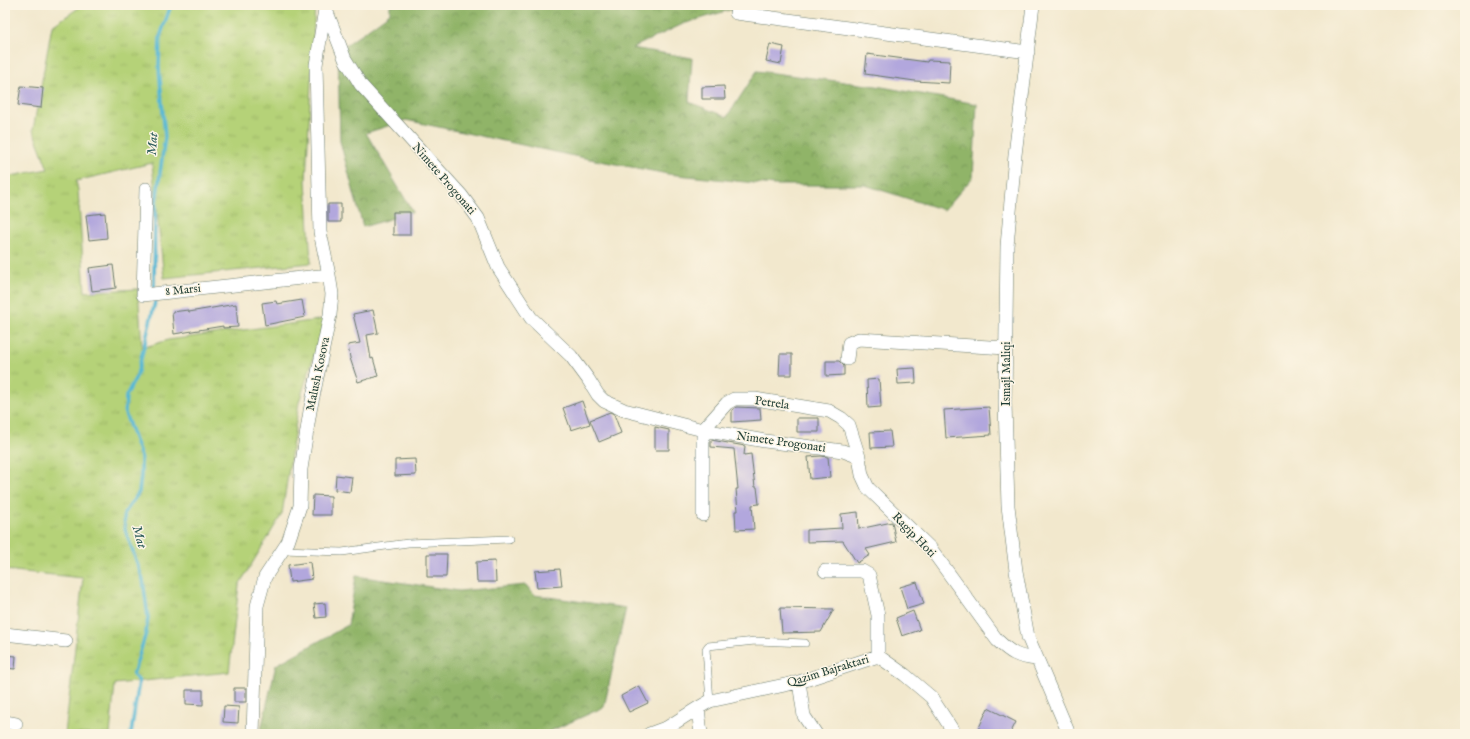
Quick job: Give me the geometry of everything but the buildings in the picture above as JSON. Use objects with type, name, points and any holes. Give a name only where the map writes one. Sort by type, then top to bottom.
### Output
[{"type":"street","name":"Ismajl Maliqi","points":[[1033,5],[1015,155],[1007,246],[1006,348],[1008,506],[1016,571],[1028,637],[1069,734]]},
{"type":"street","name":"Malush Kosova","points":[[253,734],[257,606],[265,577],[293,531],[300,506],[301,469],[310,411],[330,315],[332,294],[320,232],[316,65],[325,6]]},
{"type":"street","name":"Nimete Progonati","points":[[325,6],[345,59],[361,85],[461,195],[478,218],[498,268],[531,318],[572,356],[598,395],[604,401],[624,410],[703,430],[765,441],[843,451],[859,457]]},
{"type":"street","points":[[736,13],[1028,52]]},
{"type":"street","name":"8 Marsi","points":[[146,189],[143,295],[329,275]]},
{"type":"street","points":[[847,359],[849,343],[859,339],[1006,348]]},
{"type":"street","name":"Petrela","points":[[703,430],[727,403],[734,399],[755,399],[829,411],[849,425]]},
{"type":"street","name":"Ragip Hoti","points":[[849,425],[859,457],[862,475],[868,488],[931,549],[997,640],[1007,650],[1019,657],[1036,658]]},
{"type":"street","points":[[703,430],[703,515]]},
{"type":"street","points":[[825,571],[862,571],[869,575],[878,615],[878,656]]},
{"type":"street","points":[[5,634],[66,641]]},
{"type":"street","name":"Qazim Bajraktari","points":[[649,734],[668,727],[710,701],[799,682],[878,656],[905,675],[931,697],[955,734]]},
{"type":"street","points":[[799,682],[804,716],[816,734]]},
{"type":"street","points":[[698,708],[701,734]]},
{"type":"lane","points":[[282,550],[342,552],[408,543],[508,539]]},
{"type":"lane","points":[[710,701],[706,649],[708,646],[755,641],[806,643]]},
{"type":"green space","points":[[83,5],[315,5],[306,181],[311,263],[164,278],[152,163],[76,181],[78,190],[85,292],[138,289],[142,348],[168,340],[326,319],[299,402],[282,514],[239,585],[229,672],[115,684],[110,734],[65,734],[83,578],[5,570],[5,177],[48,169],[33,130],[52,26]]},
{"type":"green space","points":[[390,5],[738,5],[736,8],[683,24],[632,48],[692,58],[689,102],[727,117],[757,71],[876,86],[977,104],[973,177],[944,210],[865,185],[774,185],[668,174],[569,155],[406,120],[366,133],[413,212],[363,227],[340,141],[338,51],[390,13]]},
{"type":"green space","points":[[356,576],[459,591],[526,585],[534,595],[626,608],[604,707],[544,734],[390,734],[382,730],[383,734],[260,734],[276,665],[348,625]]},
{"type":"waterway","name":"Mat","points":[[154,286],[155,210],[165,137],[159,67],[160,37],[171,5]]},
{"type":"waterway","name":"Mat","points":[[131,734],[139,681],[133,675],[146,633],[148,617],[143,580],[125,529],[124,514],[139,492],[141,475],[141,457],[125,413],[126,396],[137,375],[155,302]]}]
